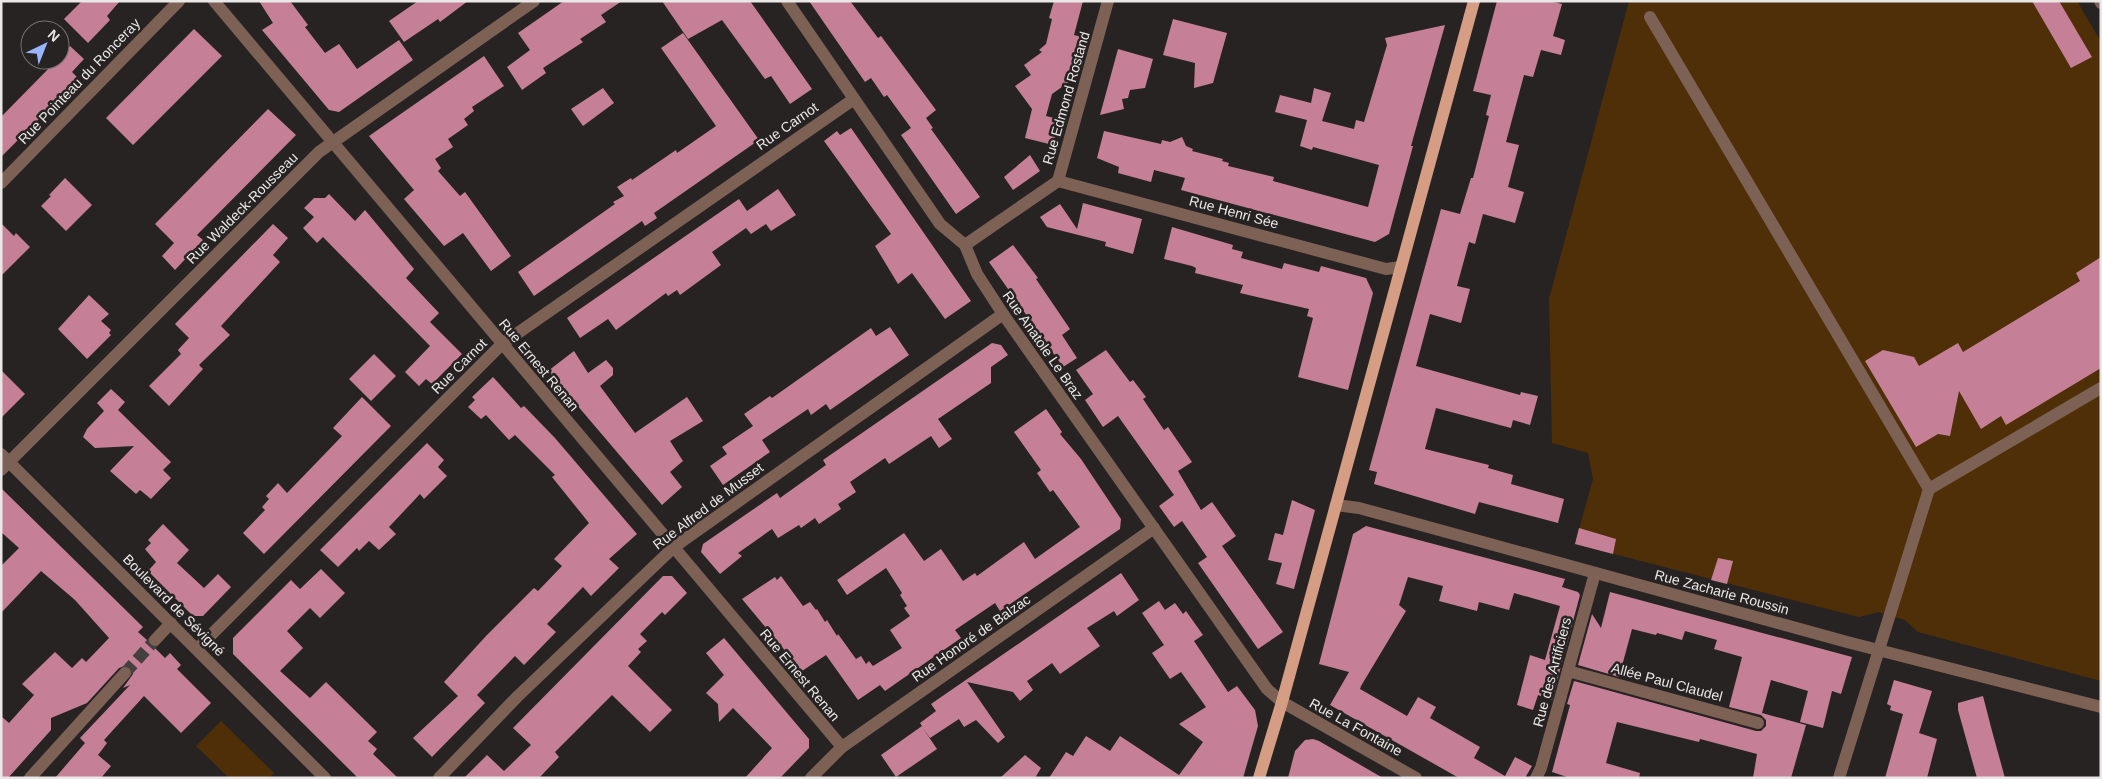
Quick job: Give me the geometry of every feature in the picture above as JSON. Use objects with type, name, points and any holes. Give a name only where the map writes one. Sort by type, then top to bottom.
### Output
[{"type":"main road","points":[[1260,778],[1474,1]]},
{"type":"street","name":"Rue Pointeau du Ronceray","points":[[1,182],[179,1]]},
{"type":"street","name":"Rue Ernest Renan","points":[[214,1],[842,747]]},
{"type":"street","name":"Rue Waldeck-Rousseau","points":[[4,462],[319,152],[332,141],[534,1]]},
{"type":"street","points":[[787,1],[940,224],[966,245]]},
{"type":"street","name":"Rue Edmond Rostand","points":[[966,245],[1058,181],[1108,1]]},
{"type":"street","points":[[1650,17],[1929,489]]},
{"type":"street","name":"Rue Carnot","points":[[197,649],[502,344],[854,99]]},
{"type":"street","name":"Rue Henri Sée","points":[[1058,181],[1386,269],[1401,267]]},
{"type":"street","name":"Rue Anatole Le Braz","points":[[966,245],[977,274],[1003,314],[1262,682],[1282,702]]},
{"type":"street","name":"Rue Alfred de Musset","points":[[439,778],[516,697],[674,548],[1003,314]]},
{"type":"street","points":[[1839,778],[1929,489],[2101,388]]},
{"type":"street","name":"Boulevard de Sévigné","points":[[4,462],[197,649],[325,778]]},
{"type":"street","name":"Rue Zacharie Roussin","points":[[1336,505],[1359,508],[1880,650],[2101,707]]},
{"type":"street","name":"Rue Honoré de Balzac","points":[[811,778],[842,747],[1154,528]]},
{"type":"street","name":"Rue des Artificiers","points":[[1536,778],[1541,768],[1595,573]]},
{"type":"street","points":[[155,640],[171,624]]},
{"type":"street","name":"Allée Paul Claudel","points":[[1568,670],[1758,723]]},
{"type":"street","points":[[30,778],[125,673]]},
{"type":"street","name":"Rue La Fontaine","points":[[1282,702],[1416,778]]},
{"type":"shaded area","points":[[1629,1],[2077,1],[2101,42],[2101,681],[1918,632],[1905,620],[1879,612],[1859,617],[1575,544],[1593,479],[1588,453],[1552,443],[1549,299]]},
{"type":"shaded area","points":[[221,721],[274,773],[269,778],[229,778],[196,746]]},
{"type":"building","points":[[82,1],[120,1],[107,16],[110,20],[88,43],[70,25],[70,20],[64,19]]},
{"type":"building","points":[[259,1],[290,1],[308,25],[305,27],[325,53],[339,44],[357,69],[399,40],[413,60],[339,112],[329,110],[262,30],[273,23]]},
{"type":"building","points":[[418,1],[468,1],[440,22],[438,19],[404,42],[389,21]]},
{"type":"building","points":[[564,1],[622,1],[601,15],[606,22],[580,39],[583,42],[543,68],[546,73],[522,90],[507,67],[530,50],[518,33]]},
{"type":"building","points":[[662,1],[750,1],[812,89],[790,104],[771,76],[765,79],[722,20],[688,39]]},
{"type":"building","points":[[809,1],[850,1],[878,38],[881,36],[936,110],[926,118],[933,128],[931,129],[980,197],[956,214],[901,135],[911,128],[887,95],[884,97],[871,78],[865,82]]},
{"type":"building","points":[[1054,1],[1083,1],[1074,35],[1082,37],[1073,71],[1065,78],[1069,82],[1052,94],[1046,116],[1066,121],[1066,124],[1058,125],[1053,145],[1025,138],[1032,109],[1015,86],[1031,75],[1024,65],[1042,52],[1039,50],[1046,44],[1052,19],[1049,18]]},
{"type":"building","points":[[1497,1],[1550,1],[1562,4],[1553,36],[1565,40],[1561,55],[1541,50],[1533,77],[1524,75],[1506,142],[1519,145],[1508,187],[1524,192],[1515,223],[1483,214],[1475,244],[1469,242],[1457,286],[1470,289],[1461,323],[1430,314],[1416,366],[1520,395],[1521,392],[1538,396],[1530,425],[1513,420],[1511,428],[1436,408],[1425,449],[1489,465],[1488,468],[1513,475],[1511,484],[1564,499],[1558,523],[1479,502],[1475,514],[1374,484],[1377,472],[1369,470],[1441,209],[1460,214],[1471,178],[1473,178],[1489,116],[1486,115],[1491,95],[1473,91]]},
{"type":"building","points":[[2032,1],[2059,1],[2092,57],[2071,68]]},
{"type":"building","points":[[1173,19],[1227,33],[1213,83],[1194,88],[1195,63],[1163,55]]},
{"type":"building","points":[[1445,25],[1411,146],[1413,146],[1389,234],[1375,242],[1181,190],[1185,178],[1154,170],[1151,182],[1118,173],[1119,167],[1097,158],[1104,131],[1161,144],[1162,140],[1170,142],[1182,137],[1186,146],[1193,149],[1192,151],[1223,159],[1222,161],[1229,163],[1228,166],[1274,177],[1273,181],[1368,207],[1379,165],[1313,147],[1312,150],[1300,146],[1307,120],[1275,112],[1280,95],[1311,103],[1314,88],[1331,93],[1322,121],[1354,129],[1356,120],[1364,122],[1387,45],[1385,38]]},
{"type":"building","points":[[194,29],[222,56],[133,145],[106,118]]},
{"type":"building","points":[[683,33],[759,140],[654,213],[657,218],[645,226],[642,221],[534,296],[518,272],[615,204],[613,202],[624,196],[617,187],[631,178],[632,180],[676,150],[677,153],[716,126],[661,48]]},
{"type":"building","points":[[70,46],[84,59],[72,72],[79,79],[1,157],[1,117],[47,70],[70,70]]},
{"type":"building","points":[[1118,49],[1153,59],[1145,88],[1130,90],[1128,98],[1122,99],[1124,109],[1100,115]]},
{"type":"building","points":[[484,56],[504,86],[472,107],[474,111],[464,119],[468,125],[448,139],[453,147],[435,159],[441,168],[438,171],[460,196],[465,192],[511,256],[491,271],[463,233],[444,246],[404,199],[414,190],[369,136]]},
{"type":"building","points":[[603,88],[614,103],[583,126],[571,109]]},
{"type":"building","points":[[268,109],[296,135],[197,235],[203,240],[175,270],[162,256],[174,243],[155,224]]},
{"type":"building","points":[[851,128],[971,301],[945,319],[912,273],[898,284],[875,246],[891,234],[824,141],[837,131],[840,135]]},
{"type":"building","points":[[1030,155],[1040,171],[1013,190],[1004,177]]},
{"type":"building","points":[[65,178],[92,205],[66,231],[41,206]]},
{"type":"building","points":[[778,189],[796,215],[771,231],[766,224],[751,234],[746,228],[712,252],[721,265],[680,295],[677,290],[668,296],[666,293],[616,330],[608,319],[580,338],[567,318],[739,199],[747,211]]},
{"type":"building","points":[[329,194],[355,221],[365,210],[414,269],[406,278],[439,313],[430,322],[462,354],[432,384],[426,379],[419,386],[405,372],[430,346],[323,237],[317,243],[303,228],[314,217],[304,208],[314,198],[325,198]]},
{"type":"building","points":[[1083,203],[1142,219],[1133,254],[1105,246],[1106,242],[1047,227],[1040,217],[1060,204],[1077,229]]},
{"type":"building","points":[[1,223],[14,236],[16,233],[30,247],[1,276]]},
{"type":"building","points":[[273,224],[288,238],[273,255],[280,262],[221,326],[230,335],[199,365],[203,369],[169,406],[149,386],[181,354],[178,350],[189,338],[175,324]]},
{"type":"building","points":[[1172,227],[1233,245],[1232,249],[1243,252],[1241,258],[1282,269],[1284,263],[1319,272],[1321,266],[1366,278],[1373,293],[1348,390],[1298,377],[1313,318],[1307,316],[1309,309],[1240,293],[1243,285],[1195,273],[1196,268],[1192,266],[1164,259]]},
{"type":"building","points":[[1013,245],[1038,278],[1036,279],[1070,329],[1062,335],[1077,358],[1063,367],[989,262]]},
{"type":"building","points":[[2101,257],[2101,368],[2006,425],[2001,416],[1981,429],[1959,391],[1950,436],[1938,434],[1916,447],[1865,361],[1883,350],[1914,357],[1919,366],[1958,343],[1963,352],[2080,281],[2076,273]]},
{"type":"building","points":[[89,295],[109,314],[101,321],[111,330],[109,333],[111,335],[87,359],[58,329]]},
{"type":"building","points":[[890,327],[909,355],[830,410],[826,404],[811,415],[808,409],[762,440],[770,452],[723,485],[710,466],[727,454],[722,447],[753,426],[744,414],[770,396],[772,398],[871,328],[876,336]]},
{"type":"building","points":[[992,343],[1001,345],[1008,355],[991,367],[991,383],[938,419],[952,439],[939,448],[931,436],[889,464],[885,458],[850,482],[856,492],[838,504],[841,509],[819,524],[815,518],[801,528],[799,525],[778,538],[772,529],[738,553],[742,556],[720,574],[701,552],[703,544],[777,493],[780,498],[826,465],[823,460]]},
{"type":"building","points":[[1106,350],[1130,382],[1133,380],[1146,397],[1143,399],[1164,430],[1168,427],[1192,462],[1178,471],[1201,510],[1212,502],[1236,536],[1222,546],[1283,632],[1258,649],[1198,563],[1207,557],[1182,521],[1174,527],[1159,506],[1174,495],[1118,416],[1103,427],[1085,400],[1093,394],[1076,370]]},
{"type":"building","points":[[574,351],[588,373],[606,360],[613,368],[613,375],[600,386],[635,433],[687,397],[703,421],[670,441],[683,461],[670,472],[682,487],[662,505],[548,371]]},
{"type":"building","points":[[374,354],[396,376],[371,401],[349,379]]},
{"type":"building","points":[[1,370],[25,394],[1,418]]},
{"type":"building","points":[[493,377],[521,408],[524,406],[555,438],[637,534],[609,559],[619,568],[591,596],[583,587],[547,624],[556,632],[524,665],[515,656],[477,695],[485,703],[432,757],[413,738],[458,696],[444,682],[534,588],[538,591],[562,566],[554,559],[589,523],[552,477],[555,475],[515,435],[509,440],[486,415],[481,419],[468,407],[475,400],[472,397]]},
{"type":"building","points":[[111,389],[125,402],[118,410],[171,462],[163,470],[171,478],[151,499],[140,490],[136,494],[110,471],[134,446],[95,448],[83,437],[87,429],[104,411],[97,403]]},
{"type":"building","points":[[362,397],[391,426],[264,554],[243,533],[265,510],[262,507],[269,499],[266,496],[278,483],[287,493],[342,436],[333,428]]},
{"type":"building","points":[[1046,409],[1062,432],[1060,434],[1081,459],[1121,519],[1120,529],[1000,611],[995,603],[955,630],[961,638],[885,691],[880,685],[858,700],[826,655],[802,671],[742,599],[775,577],[777,580],[781,576],[803,606],[810,602],[825,622],[827,620],[837,636],[838,634],[856,659],[861,656],[866,664],[869,661],[873,666],[902,648],[890,630],[910,616],[904,608],[907,606],[900,595],[902,593],[886,568],[847,595],[837,580],[904,533],[924,561],[941,549],[963,581],[975,573],[977,576],[1024,542],[1035,559],[1080,527],[1053,490],[1050,492],[1037,473],[1041,470],[1014,432]]},
{"type":"building","points":[[427,443],[444,460],[438,467],[447,476],[424,499],[420,494],[389,527],[396,534],[379,550],[369,541],[359,551],[357,548],[338,567],[320,550]]},
{"type":"building","points":[[1,488],[143,627],[138,632],[147,640],[149,646],[155,648],[165,658],[170,653],[181,665],[177,669],[211,703],[181,733],[144,696],[104,740],[107,743],[98,755],[111,766],[101,778],[55,778],[85,743],[80,738],[130,685],[123,688],[133,674],[133,670],[127,665],[119,668],[87,703],[51,718],[51,730],[8,778],[1,778],[1,716],[9,723],[34,695],[22,684],[55,652],[72,668],[82,658],[86,662],[109,638],[75,600],[41,571],[1,613],[1,566],[19,548],[1,532]]},
{"type":"building","points":[[1292,500],[1315,510],[1294,589],[1276,584],[1282,563],[1268,560],[1275,533],[1283,535]]},
{"type":"building","points":[[163,524],[189,550],[177,563],[204,588],[218,574],[231,587],[203,616],[193,616],[148,571],[156,562],[145,549],[151,543],[148,540]]},
{"type":"building","points":[[1366,526],[1565,579],[1562,587],[1578,592],[1580,595],[1552,700],[1538,695],[1533,710],[1517,705],[1530,655],[1545,660],[1560,606],[1514,593],[1509,610],[1479,602],[1477,611],[1439,601],[1443,586],[1408,577],[1399,605],[1406,611],[1360,689],[1407,716],[1418,697],[1436,707],[1430,718],[1480,747],[1474,758],[1505,776],[1515,757],[1532,766],[1525,778],[1459,778],[1330,705],[1349,672],[1319,664],[1353,534]]},
{"type":"building","points":[[1579,528],[1616,539],[1613,554],[1575,544]]},
{"type":"building","points":[[1718,558],[1733,561],[1727,584],[1711,580]]},
{"type":"building","points":[[321,569],[345,593],[320,618],[310,608],[287,631],[303,648],[280,671],[310,698],[326,682],[377,732],[368,741],[377,749],[373,754],[398,778],[358,778],[233,654],[233,638],[291,580],[300,589]]},
{"type":"building","points":[[1121,573],[1139,600],[1117,616],[1114,611],[1087,628],[1100,646],[1060,674],[1052,663],[1027,681],[1033,690],[1020,701],[1013,692],[967,682],[1005,737],[998,743],[976,720],[964,727],[959,719],[930,738],[922,727],[937,749],[896,777],[881,755],[922,726],[920,723],[936,711],[931,704]]},
{"type":"building","points":[[663,576],[672,576],[687,593],[665,615],[662,612],[640,634],[647,641],[638,649],[641,652],[628,666],[672,710],[650,732],[612,695],[555,752],[559,757],[539,778],[464,778],[487,755],[504,771],[531,745],[513,728]]},
{"type":"building","points":[[1610,592],[1852,657],[1841,694],[1832,691],[1823,728],[1800,722],[1808,691],[1771,680],[1762,713],[1806,725],[1791,778],[1753,778],[1757,754],[1700,739],[1699,742],[1617,722],[1606,763],[1640,773],[1639,778],[1570,778],[1552,772],[1570,705],[1567,704],[1574,681],[1756,731],[1761,731],[1766,726],[1766,720],[1761,715],[1729,707],[1742,657],[1714,649],[1717,640],[1685,631],[1682,640],[1632,629],[1619,677],[1578,665],[1592,614],[1601,628]]},
{"type":"building","points":[[1159,601],[1165,610],[1175,603],[1183,614],[1186,611],[1203,635],[1194,641],[1228,692],[1237,686],[1255,710],[1258,726],[1243,778],[1049,778],[1066,752],[1073,756],[1086,736],[1110,751],[1120,736],[1179,775],[1203,742],[1179,724],[1206,707],[1181,672],[1170,679],[1152,653],[1164,645],[1142,613]]},
{"type":"building","points":[[724,638],[809,739],[809,748],[780,778],[745,778],[772,748],[733,708],[719,722],[718,704],[706,693],[724,675],[706,653]]},
{"type":"building","points":[[1894,680],[1932,691],[1919,733],[1937,739],[1927,778],[1885,778],[1903,714],[1890,710],[1891,706],[1887,704]]},
{"type":"building","points":[[1983,696],[2005,778],[1977,778],[1958,710],[1958,703]]},
{"type":"building","points":[[1313,739],[1319,741],[1383,778],[1288,778],[1295,751],[1305,740]]},
{"type":"building","points":[[1025,755],[1041,768],[1035,778],[1000,778]]},
{"type":"tunnel","points":[[125,673],[155,640]]}]
